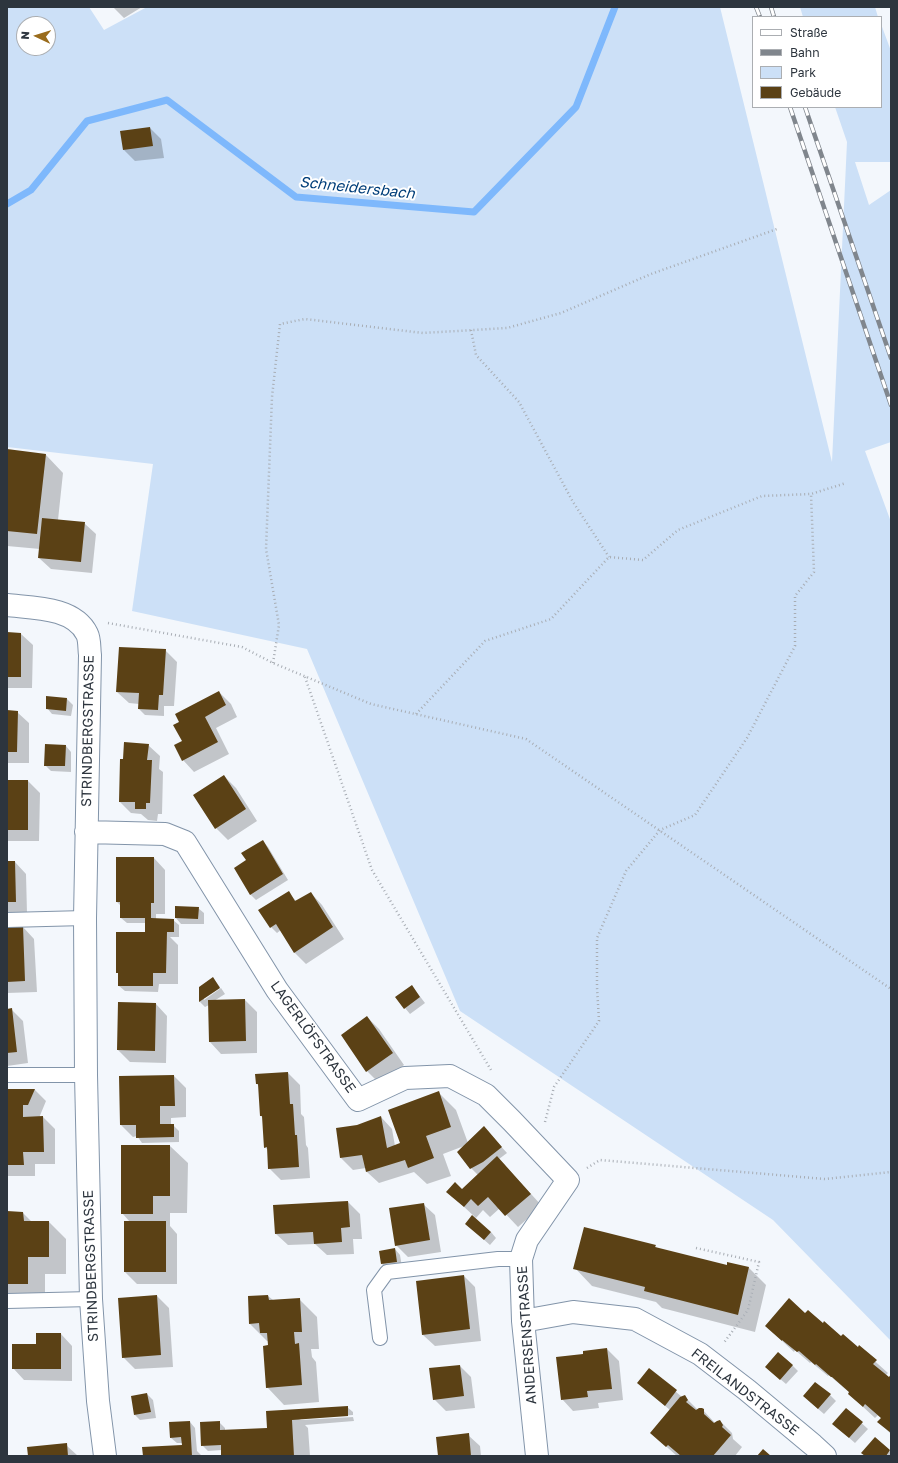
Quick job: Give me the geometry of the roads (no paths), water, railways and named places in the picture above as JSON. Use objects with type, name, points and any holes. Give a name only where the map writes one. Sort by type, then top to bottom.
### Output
[{"type":"street","name":"STRINDBERGSTRASSE","points":[[7,605],[63,612],[77,621],[88,635],[90,655],[85,918],[86,1075],[91,1299],[98,1401],[105,1456]]},
{"type":"street","name":"LAGERLÖFSTRASSE","points":[[86,832],[165,834],[185,842],[277,990],[358,1100],[405,1078],[450,1076],[486,1096],[568,1180]]},
{"type":"street","name":"ANDERSENSTRASSE","points":[[537,1456],[523,1321],[521,1259],[527,1240],[568,1180]]},
{"type":"street","name":"FREILANDSTRASSE","points":[[523,1321],[573,1312],[634,1319],[700,1354],[747,1390],[825,1456]]},
{"type":"lane","points":[[7,920],[85,918]]},
{"type":"lane","points":[[7,1075],[86,1075]]},
{"type":"lane","points":[[380,1338],[374,1290],[387,1272],[498,1259],[521,1259]]},
{"type":"lane","points":[[7,1301],[91,1299]]},
{"type":"waterway","name":"Schneidersbach","points":[[7,204],[31,190],[87,121],[167,100],[296,197],[474,212],[576,107],[615,7]]},
{"type":"railway","points":[[756,7],[760,16]]},
{"type":"railway","points":[[771,7],[774,16]]},
{"type":"railway","points":[[790,108],[891,405]]},
{"type":"railway","points":[[805,108],[891,358]]}]
